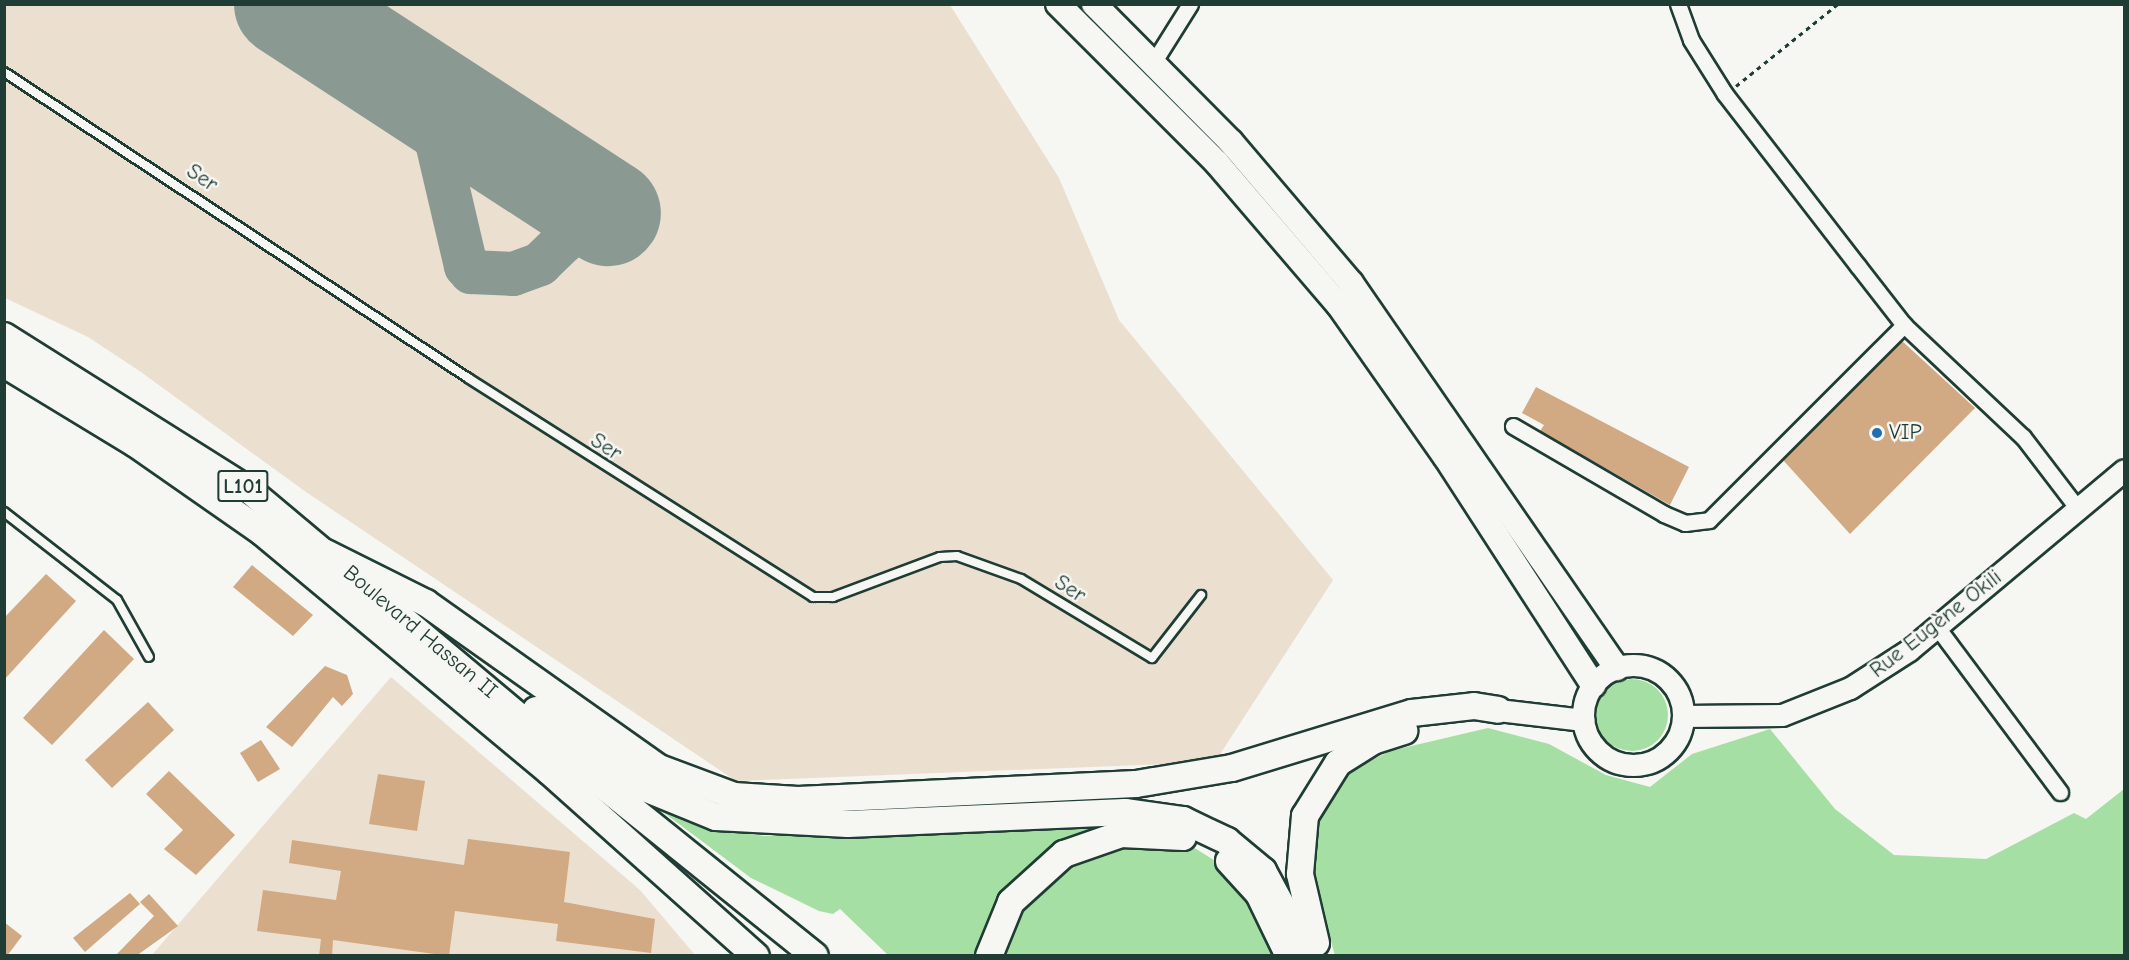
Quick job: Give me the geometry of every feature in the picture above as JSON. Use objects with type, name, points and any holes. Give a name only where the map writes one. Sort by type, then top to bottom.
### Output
[{"type":"highway","name":"Boulevard Hassan II","points":[[4,336],[230,476],[326,552],[815,956]]},
{"type":"highway","name":"Boulevard Hassan II","points":[[4,364],[136,444],[262,532],[550,772],[756,956]]},
{"type":"highway","points":[[326,552],[426,603],[659,768],[734,796],[798,800],[1116,786],[1232,768],[1412,713],[1474,706],[1498,710]]},
{"type":"highway","points":[[460,665],[492,678],[647,789],[716,817],[848,824],[1125,812],[1190,822],[1227,841],[1263,871],[1309,956]]},
{"type":"highway","points":[[1317,956],[1300,874],[1300,839],[1323,781],[1338,763],[1373,741],[1498,710]]},
{"type":"highway","points":[[989,956],[1005,912],[1039,871],[1092,840],[1146,831],[1198,842],[1240,871],[1268,909],[1289,956]]},
{"type":"main road","points":[[1058,4],[1217,162],[1338,304],[1439,446],[1593,685]]},
{"type":"main road","points":[[1094,4],[1272,188],[1357,291],[1617,668]]},
{"type":"main road","name":"Rue Eugène Okili","points":[[1683,716],[1754,718],[1807,708],[1880,670],[1938,627],[2124,470]]},
{"type":"main road","points":[[1632,665],[1663,674],[1681,700],[1683,716],[1677,737],[1663,755],[1635,765],[1620,763],[1594,747],[1583,720],[1593,685],[1617,668],[1632,665]]},
{"type":"main road","points":[[1498,710],[1583,720]]},
{"type":"street","points":[[1153,63],[1190,4]]},
{"type":"street","points":[[1678,4],[1691,40],[1725,94],[1904,325],[2023,437],[2078,509]]},
{"type":"street","points":[[1513,426],[1664,514],[1685,523],[1709,520],[1904,325]]},
{"type":"street","points":[[1938,627],[2060,792]]},
{"type":"lane","name":"Ser","points":[[4,72],[468,378],[813,597],[833,597],[940,557],[957,556],[1021,579],[1152,658],[1201,595]]},
{"type":"lane","points":[[4,512],[117,600],[149,657]]},
{"type":"path","points":[[1725,94],[1838,4]]},
{"type":"shaded area","points":[[4,5],[950,5],[1059,178],[1119,320],[1333,580],[1215,762],[736,781],[306,492],[141,372],[88,337],[5,298]]},
{"type":"shaded area","points":[[391,677],[640,890],[695,955],[151,956]]},
{"type":"green space","points":[[1632,679],[1652,685],[1662,695],[1668,715],[1662,735],[1652,745],[1632,751],[1612,745],[1602,735],[1596,715],[1602,695],[1612,685]]},
{"type":"green space","points":[[1488,728],[1549,744],[1606,775],[1650,787],[1692,754],[1770,729],[1835,809],[1894,855],[1986,859],[2074,813],[2086,819],[2124,789],[2124,955],[1335,956],[1310,861],[1314,827],[1331,793],[1351,771],[1390,751]]},
{"type":"green space","points":[[659,809],[722,830],[764,836],[1116,821],[1072,837],[1023,870],[990,915],[978,955],[889,956],[840,909],[833,914],[819,911],[751,878]]},
{"type":"green space","points":[[1185,842],[1233,872],[1282,956],[1000,956],[1020,902],[1086,846]]},
{"type":"building","name":"VIP","points":[[1902,341],[1975,408],[1850,534],[1783,460]]},
{"type":"building","points":[[1536,387],[1689,467],[1670,505],[1540,431],[1544,425],[1522,413]]},
{"type":"building","points":[[252,565],[313,615],[293,636],[233,587]]},
{"type":"building","points":[[46,574],[76,601],[4,680],[4,618]]},
{"type":"building","points":[[104,630],[134,659],[52,745],[23,718]]},
{"type":"building","points":[[325,666],[347,675],[353,694],[342,706],[333,697],[292,747],[266,727]]},
{"type":"building","points":[[148,702],[174,730],[112,788],[85,760]]},
{"type":"building","points":[[261,740],[280,769],[258,782],[240,753]]},
{"type":"building","points":[[169,771],[235,835],[196,875],[164,849],[183,830],[146,794]]},
{"type":"building","points":[[378,774],[425,781],[417,831],[369,824]]},
{"type":"building","points":[[468,839],[570,852],[564,902],[655,919],[651,953],[556,941],[558,924],[455,911],[449,956],[333,940],[332,956],[319,956],[321,939],[257,931],[263,890],[336,900],[341,871],[289,863],[292,840],[464,865]]},
{"type":"building","points":[[130,893],[140,904],[85,952],[73,938]]},
{"type":"building","points":[[149,894],[178,926],[136,956],[115,956],[154,916],[140,902]]},
{"type":"building","points":[[4,922],[22,936],[7,956],[4,956]]},
{"type":"taxiway","points":[[396,75],[435,134],[466,266],[471,272],[513,274],[540,264],[563,242],[575,217],[570,168],[532,127],[491,121],[473,125]]},
{"type":"runway","points":[[287,4],[608,213]]},
{"type":"place","name":"VIP","points":[[1877,433]]}]
